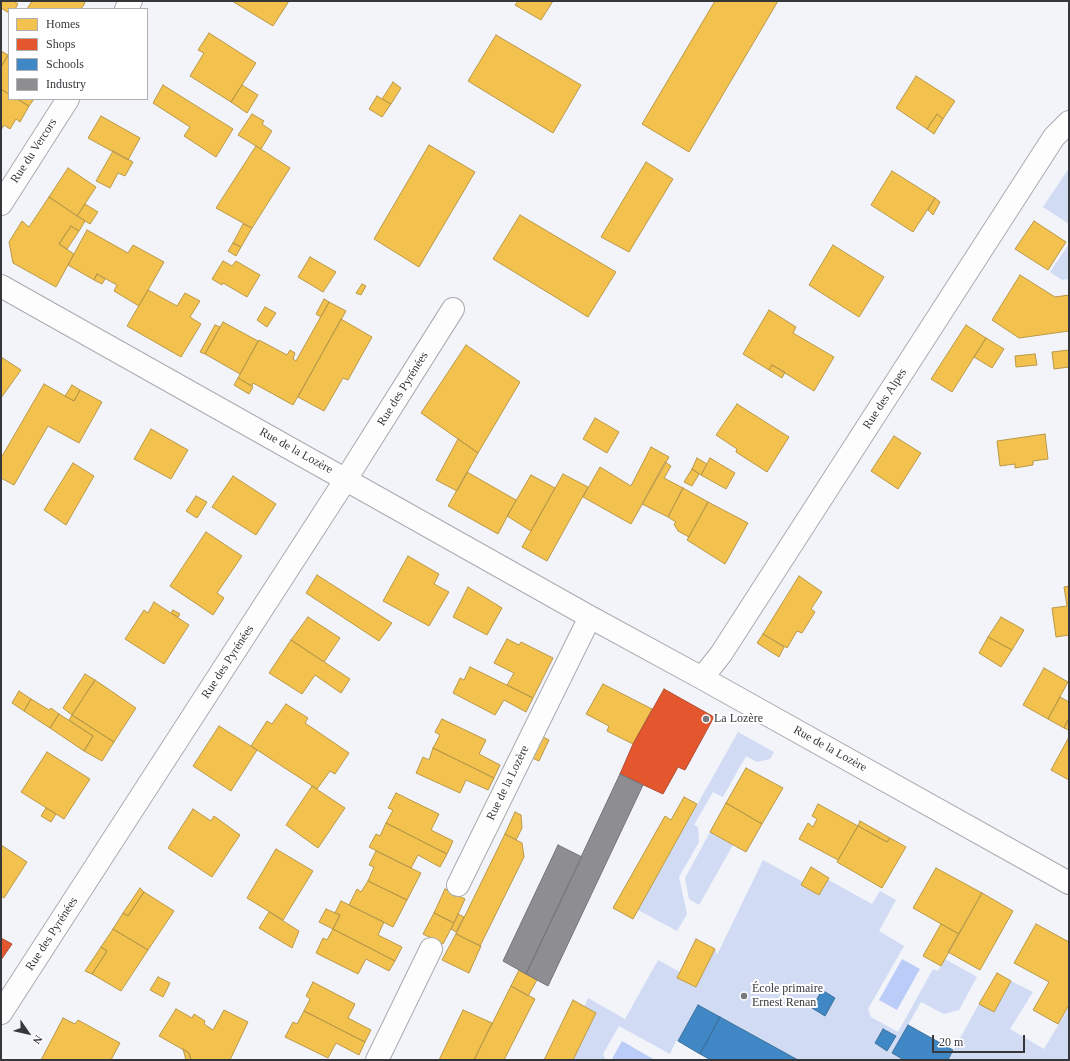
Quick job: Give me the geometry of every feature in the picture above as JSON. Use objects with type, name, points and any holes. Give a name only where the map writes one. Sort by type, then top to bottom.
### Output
[{"type":"street","name":"Rue du Vercors","points":[[1,204],[67,100]]},
{"type":"street","name":"Rue des Alpes","points":[[702,678],[721,654],[1054,137],[1069,122]]},
{"type":"street","name":"Rue de la Lozère","points":[[1,286],[590,617],[1069,883]]},
{"type":"street","name":"Rue des Pyrénées","points":[[1,1013],[346,479],[453,310]]},
{"type":"street","name":"Rue de la Lozère","points":[[458,885],[590,617]]},
{"type":"street","points":[[377,1060],[431,949]]},
{"type":"shaded area","points":[[1069,168],[1069,224],[1043,207]]},
{"type":"shaded area","points":[[1069,244],[1069,279],[1062,280],[1050,272]]},
{"type":"shaded area","points":[[738,732],[774,752],[770,759],[757,762],[746,756],[723,797],[713,792],[694,825],[698,827],[699,842],[679,877],[687,914],[677,931],[638,910]]},
{"type":"shaded area","points":[[710,832],[733,845],[699,905],[689,899],[685,878]]},
{"type":"shaded area","points":[[763,860],[803,882],[801,885],[818,895],[827,879],[872,904],[880,891],[896,900],[879,931],[904,946],[868,1009],[871,1017],[898,1032],[933,969],[938,971],[945,959],[977,977],[959,1010],[944,1014],[921,1002],[892,1053],[904,1060],[798,1060],[698,1005],[678,1041],[676,1041],[670,1054],[619,1026],[603,1054],[606,1060],[573,1060],[596,1014],[584,1007],[588,998],[625,1019],[658,960],[680,972],[677,978],[696,987],[715,949],[717,955]],"holes":[[[822,991],[835,998],[825,1015]],[[883,1029],[896,1036],[887,1051],[875,1043]]]},
{"type":"shaded area","points":[[1011,981],[1033,992],[1010,1029],[1044,1049],[1069,1007],[1069,1060],[948,1060],[979,1004],[994,1012]]},
{"type":"water","points":[[902,959],[920,969],[897,1010],[879,1000]]},
{"type":"water","points":[[622,1041],[655,1060],[612,1059]]},
{"type":"building: Homes","points":[[1,1],[14,1],[18,4],[16,8],[8,8],[8,12],[1,8]]},
{"type":"building: Homes","points":[[32,1],[83,1],[85,3],[82,8],[28,8]]},
{"type":"building: Homes","points":[[232,1],[289,1],[273,26]]},
{"type":"building: Homes","points":[[518,1],[553,1],[541,20],[515,5]]},
{"type":"building: Homes","points":[[715,1],[778,1],[689,152],[642,124]]},
{"type":"building: Homes","points":[[209,33],[256,63],[231,102],[190,76],[204,53],[198,50]]},
{"type":"building: Homes","points":[[496,35],[581,85],[553,133],[468,81]]},
{"type":"building: Homes","points":[[1,51],[8,55],[1,67]]},
{"type":"building: Homes","points":[[8,56],[8,93],[1,89],[1,67]]},
{"type":"building: Homes","points":[[916,76],[955,101],[943,119],[937,114],[927,129],[896,108]]},
{"type":"building: Homes","points":[[393,82],[401,88],[391,104],[382,99]]},
{"type":"building: Homes","points":[[163,85],[233,129],[216,157],[184,136],[190,127],[153,103]]},
{"type":"building: Homes","points":[[242,85],[258,95],[247,113],[231,102]]},
{"type":"building: Homes","points":[[1,89],[8,93],[8,100],[19,100],[29,106],[20,122],[16,119],[10,129],[4,125],[1,130]]},
{"type":"building: Homes","points":[[377,96],[391,104],[382,117],[369,109]]},
{"type":"building: Homes","points":[[19,100],[33,100],[29,106]]},
{"type":"building: Homes","points":[[252,114],[264,121],[262,124],[272,131],[261,149],[238,135]]},
{"type":"building: Homes","points":[[937,114],[943,119],[934,134],[927,129]]},
{"type":"building: Homes","points":[[101,116],[140,138],[128,160],[88,138]]},
{"type":"building: Homes","points":[[429,145],[475,172],[419,267],[374,239]]},
{"type":"building: Homes","points":[[256,146],[290,168],[252,228],[216,208]]},
{"type":"building: Homes","points":[[113,151],[133,162],[125,176],[118,173],[110,188],[96,181]]},
{"type":"building: Homes","points":[[646,162],[673,179],[629,252],[601,237]]},
{"type":"building: Homes","points":[[68,168],[96,187],[77,216],[49,197]]},
{"type":"building: Homes","points":[[892,171],[935,198],[913,232],[871,205]]},
{"type":"building: Homes","points":[[49,197],[85,221],[79,231],[71,226],[59,244],[74,254],[56,287],[13,263],[9,242],[22,221],[29,227]]},
{"type":"building: Homes","points":[[935,198],[940,202],[933,215],[928,210]]},
{"type":"building: Homes","points":[[85,204],[98,212],[90,224],[77,216]]},
{"type":"building: Homes","points":[[520,215],[616,272],[588,317],[493,259]]},
{"type":"building: Homes","points":[[1034,221],[1066,242],[1048,270],[1015,249]]},
{"type":"building: Homes","points":[[243,224],[252,228],[241,247],[233,243]]},
{"type":"building: Homes","points":[[71,226],[79,231],[67,249],[59,244]]},
{"type":"building: Homes","points":[[87,230],[128,253],[133,245],[164,262],[139,306],[114,291],[117,285],[97,274],[94,280],[68,265]]},
{"type":"building: Homes","points":[[233,243],[241,247],[236,256],[228,251]]},
{"type":"building: Homes","points":[[833,245],[884,277],[859,317],[809,285]]},
{"type":"building: Homes","points":[[310,257],[336,272],[323,292],[298,277]]},
{"type":"building: Homes","points":[[223,261],[232,266],[236,261],[260,275],[247,297],[223,283],[222,285],[212,279]]},
{"type":"building: Homes","points":[[97,274],[105,279],[102,284],[94,280]]},
{"type":"building: Homes","points":[[1020,275],[1055,297],[1069,295],[1069,331],[1019,338],[992,320]]},
{"type":"building: Homes","points":[[362,284],[366,286],[361,295],[356,293]]},
{"type":"building: Homes","points":[[148,290],[177,306],[185,293],[200,301],[190,317],[201,324],[181,357],[127,326]]},
{"type":"building: Homes","points":[[324,299],[329,302],[321,317],[316,314]]},
{"type":"building: Homes","points":[[329,302],[346,311],[293,405],[253,383],[252,386],[238,378],[259,340],[287,355],[290,350],[295,353],[293,359],[296,361]]},
{"type":"building: Homes","points":[[265,307],[276,313],[267,327],[257,320]]},
{"type":"building: Homes","points":[[769,310],[796,327],[793,333],[834,357],[814,391],[772,365],[769,370],[743,354]]},
{"type":"building: Homes","points":[[341,319],[372,337],[348,380],[343,378],[324,411],[298,397]]},
{"type":"building: Homes","points":[[223,322],[258,341],[240,374],[205,354]]},
{"type":"building: Homes","points":[[215,325],[220,327],[205,354],[200,352]]},
{"type":"building: Homes","points":[[966,325],[986,338],[952,392],[931,379]]},
{"type":"building: Homes","points":[[986,338],[1004,349],[992,368],[974,357]]},
{"type":"building: Homes","points":[[466,345],[520,382],[478,453],[421,413]]},
{"type":"building: Homes","points":[[1069,350],[1069,367],[1054,369],[1052,352]]},
{"type":"building: Homes","points":[[1035,354],[1037,365],[1016,367],[1015,356]]},
{"type":"building: Homes","points":[[1,357],[21,370],[1,398]]},
{"type":"building: Homes","points":[[772,365],[785,372],[782,378],[769,370]]},
{"type":"building: Homes","points":[[238,378],[253,387],[249,394],[234,385]]},
{"type":"building: Homes","points":[[44,384],[74,401],[80,390],[102,402],[79,443],[48,426],[14,485],[1,478],[1,458]]},
{"type":"building: Homes","points":[[72,385],[80,390],[74,401],[65,396]]},
{"type":"building: Homes","points":[[737,404],[789,437],[767,472],[736,452],[737,449],[716,435]]},
{"type":"building: Homes","points":[[595,418],[619,432],[607,453],[583,439]]},
{"type":"building: Homes","points":[[151,429],[188,450],[171,479],[134,459]]},
{"type":"building: Homes","points":[[1045,434],[1048,459],[1033,461],[1033,465],[1015,468],[1015,464],[1000,466],[997,441]]},
{"type":"building: Homes","points":[[894,436],[921,453],[898,489],[871,471]]},
{"type":"building: Homes","points":[[458,439],[478,453],[457,491],[436,480]]},
{"type":"building: Homes","points":[[651,447],[669,457],[631,524],[583,497],[600,467],[631,486]]},
{"type":"building: Homes","points":[[697,458],[707,464],[701,475],[692,469]]},
{"type":"building: Homes","points":[[710,458],[735,473],[726,489],[701,475]]},
{"type":"building: Homes","points":[[665,462],[671,466],[664,478],[683,488],[668,517],[642,504]]},
{"type":"building: Homes","points":[[73,463],[94,476],[66,525],[44,510]]},
{"type":"building: Homes","points":[[692,469],[699,474],[692,486],[684,482]]},
{"type":"building: Homes","points":[[467,472],[516,500],[498,534],[448,506]]},
{"type":"building: Homes","points":[[563,474],[588,487],[547,561],[522,547]]},
{"type":"building: Homes","points":[[531,475],[555,488],[531,531],[507,516]]},
{"type":"building: Homes","points":[[233,476],[276,504],[256,535],[212,507]]},
{"type":"building: Homes","points":[[683,488],[708,502],[689,537],[678,531],[674,524],[676,522],[668,517]]},
{"type":"building: Homes","points":[[196,496],[207,502],[197,518],[186,511]]},
{"type":"building: Homes","points":[[708,502],[748,523],[725,564],[687,540]]},
{"type":"building: Homes","points":[[206,532],[242,556],[217,593],[224,598],[213,615],[170,586]]},
{"type":"building: Homes","points":[[408,556],[439,574],[434,584],[449,592],[429,626],[383,601]]},
{"type":"building: Homes","points":[[317,575],[392,623],[379,641],[306,593]]},
{"type":"building: Homes","points":[[799,576],[822,592],[811,609],[815,612],[802,633],[797,631],[787,648],[763,634]]},
{"type":"building: Homes","points":[[1069,586],[1069,635],[1056,637],[1052,608],[1067,606],[1064,587]]},
{"type":"building: Homes","points":[[468,587],[502,608],[487,635],[453,617]]},
{"type":"building: Homes","points":[[154,602],[189,625],[164,664],[125,639],[144,610],[148,613]]},
{"type":"building: Homes","points":[[173,610],[180,614],[178,617],[171,613]]},
{"type":"building: Homes","points":[[308,617],[340,638],[324,662],[291,640]]},
{"type":"building: Homes","points":[[1001,617],[1024,630],[1012,650],[988,637]]},
{"type":"building: Homes","points":[[763,634],[784,647],[779,657],[757,643]]},
{"type":"building: Homes","points":[[988,637],[1012,650],[1001,667],[979,653]]},
{"type":"building: Homes","points":[[507,639],[519,645],[521,642],[553,658],[533,698],[507,685],[514,673],[494,663]]},
{"type":"building: Homes","points":[[291,640],[350,679],[341,693],[315,675],[302,694],[269,673]]},
{"type":"building: Homes","points":[[470,667],[533,698],[526,712],[504,700],[495,715],[453,693],[460,678],[464,680]]},
{"type":"building: Homes","points":[[1044,668],[1068,682],[1048,719],[1023,705]]},
{"type":"building: Homes","points":[[85,674],[95,680],[72,715],[63,708]]},
{"type":"building: Homes","points":[[95,680],[136,708],[114,742],[72,715]]},
{"type":"building: Homes","points":[[603,684],[652,709],[633,744],[607,731],[609,726],[586,714]]},
{"type":"building: Homes","points":[[19,691],[31,699],[24,711],[12,703]]},
{"type":"building: Homes","points":[[1060,697],[1069,702],[1069,718],[1064,728],[1048,719]]},
{"type":"building: Homes","points":[[31,699],[49,710],[51,708],[59,714],[50,728],[24,711]]},
{"type":"building: Homes","points":[[286,704],[308,718],[305,723],[349,753],[335,774],[330,771],[317,789],[251,746],[267,721],[272,724]]},
{"type":"building: Homes","points":[[59,714],[93,736],[84,751],[50,728]]},
{"type":"building: Homes","points":[[72,715],[114,742],[102,761],[84,751],[93,736],[69,720]]},
{"type":"building: Homes","points":[[1069,718],[1069,730],[1064,728]]},
{"type":"building: Homes","points":[[442,719],[486,740],[479,754],[500,765],[494,778],[433,748],[440,735],[435,732]]},
{"type":"building: Homes","points":[[219,726],[257,750],[231,791],[193,766]]},
{"type":"building: Homes","points":[[539,735],[549,740],[539,761],[528,756]]},
{"type":"building: Homes","points":[[1069,737],[1069,780],[1051,770]]},
{"type":"building: Homes","points":[[433,748],[494,778],[488,790],[466,780],[460,793],[416,773],[423,757],[429,760]]},
{"type":"building: Homes","points":[[47,752],[90,779],[64,819],[21,792]]},
{"type":"building: Homes","points":[[746,768],[783,788],[762,824],[726,803]]},
{"type":"building: Homes","points":[[312,786],[345,808],[318,848],[286,825]]},
{"type":"building: Homes","points":[[396,793],[439,814],[431,830],[453,841],[447,854],[386,823],[393,810],[388,808]]},
{"type":"building: Homes","points":[[684,797],[697,804],[633,919],[613,908],[665,816],[671,820]]},
{"type":"building: Homes","points":[[726,803],[762,824],[746,852],[710,832]]},
{"type":"building: Homes","points":[[818,804],[858,826],[838,860],[799,839],[808,823],[813,827],[817,819],[812,816]]},
{"type":"building: Homes","points":[[46,808],[56,814],[51,822],[41,816]]},
{"type":"building: Homes","points":[[193,809],[211,821],[214,816],[240,835],[212,877],[168,848]]},
{"type":"building: Homes","points":[[515,812],[521,815],[522,828],[516,840],[505,834]]},
{"type":"building: Homes","points":[[860,821],[890,838],[887,842],[858,826]]},
{"type":"building: Homes","points":[[386,823],[447,854],[440,867],[418,855],[411,868],[369,847],[376,834],[380,836]]},
{"type":"building: Homes","points":[[858,826],[887,842],[890,838],[906,847],[882,888],[837,862]]},
{"type":"building: Homes","points":[[505,834],[522,843],[524,857],[480,946],[456,934]]},
{"type":"building: Homes","points":[[1,845],[27,862],[4,898],[1,896]]},
{"type":"building: Homes","points":[[276,849],[313,871],[283,920],[247,898]]},
{"type":"building: Homes","points":[[376,851],[421,873],[407,900],[368,881],[374,867],[369,865]]},
{"type":"building: Homes","points":[[811,867],[829,878],[819,895],[801,885]]},
{"type":"building: Homes","points":[[936,868],[982,893],[959,934],[913,908]]},
{"type":"building: Homes","points":[[368,881],[407,900],[393,927],[349,905],[357,889],[361,892]]},
{"type":"building: Homes","points":[[140,888],[144,892],[128,916],[123,913]]},
{"type":"building: Homes","points":[[445,889],[465,899],[454,923],[434,913]]},
{"type":"building: Homes","points":[[144,892],[174,911],[148,950],[113,929],[123,913],[128,916]]},
{"type":"building: Homes","points":[[982,893],[1013,911],[980,970],[948,952]]},
{"type":"building: Homes","points":[[341,901],[384,922],[378,935],[402,947],[395,961],[333,929],[340,915],[335,913]]},
{"type":"building: Homes","points":[[326,909],[340,915],[333,929],[319,922]]},
{"type":"building: Homes","points":[[269,912],[299,931],[292,948],[259,928]]},
{"type":"building: Homes","points":[[434,913],[454,923],[443,944],[423,934]]},
{"type":"building: Homes","points":[[458,914],[464,917],[456,932],[451,929]]},
{"type":"building: Homes","points":[[941,924],[959,934],[941,966],[923,956]]},
{"type":"building: Homes","points":[[1036,924],[1069,942],[1069,1005],[1058,1024],[1033,1010],[1049,982],[1014,963]]},
{"type":"building: Homes","points":[[113,929],[148,950],[121,991],[92,974],[107,951],[101,947]]},
{"type":"building: Homes","points":[[333,929],[395,961],[389,971],[366,959],[358,974],[316,953],[323,938],[327,940]]},
{"type":"building: Homes","points":[[456,934],[481,946],[469,973],[442,960]]},
{"type":"building: Homes","points":[[696,939],[715,949],[696,987],[677,978]]},
{"type":"building: Homes","points":[[101,947],[107,951],[92,974],[85,971]]},
{"type":"building: Homes","points":[[519,970],[537,980],[528,996],[511,986]]},
{"type":"building: Homes","points":[[997,973],[1011,981],[994,1012],[979,1004]]},
{"type":"building: Homes","points":[[158,977],[170,983],[163,997],[150,990]]},
{"type":"building: Homes","points":[[313,982],[355,1004],[348,1018],[371,1030],[365,1042],[304,1011],[310,999],[306,996]]},
{"type":"building: Homes","points":[[511,986],[535,999],[504,1060],[474,1060]]},
{"type":"building: Homes","points":[[573,1000],[596,1013],[573,1060],[544,1060]]},
{"type":"building: Homes","points":[[176,1009],[192,1018],[194,1014],[205,1021],[204,1024],[213,1030],[224,1010],[248,1022],[230,1060],[191,1060],[189,1053],[159,1036]]},
{"type":"building: Homes","points":[[463,1010],[492,1023],[474,1060],[439,1060]]},
{"type":"building: Homes","points":[[304,1011],[365,1042],[359,1055],[336,1043],[328,1058],[285,1037],[293,1022],[297,1024]]},
{"type":"building: Homes","points":[[63,1018],[75,1024],[78,1020],[120,1043],[111,1060],[41,1060]]},
{"type":"building: Homes","points":[[183,1049],[189,1053],[191,1060],[186,1060]]},
{"type":"building: Shops","points":[[664,689],[714,717],[685,770],[678,767],[663,794],[620,774],[633,744]]},
{"type":"building: Shops","points":[[1,938],[12,944],[1,960]]},
{"type":"building: Schools","points":[[822,990],[835,998],[825,1016],[812,1008]]},
{"type":"building: Schools","points":[[698,1005],[720,1017],[700,1054],[678,1041]]},
{"type":"building: Schools","points":[[720,1017],[798,1060],[711,1060],[700,1054]]},
{"type":"building: Schools","points":[[908,1025],[953,1050],[948,1060],[904,1060],[892,1053]]},
{"type":"building: Schools","points":[[883,1029],[896,1036],[887,1051],[875,1043]]},
{"type":"building: Industry","points":[[620,774],[643,785],[548,986],[526,974]]},
{"type":"building: Industry","points":[[558,845],[582,857],[526,974],[503,961]]},
{"type":"place","name":"La Lozère","points":[[706,719]]},
{"type":"place","name":"École primaire Ernest Renan","points":[[744,996]]}]
